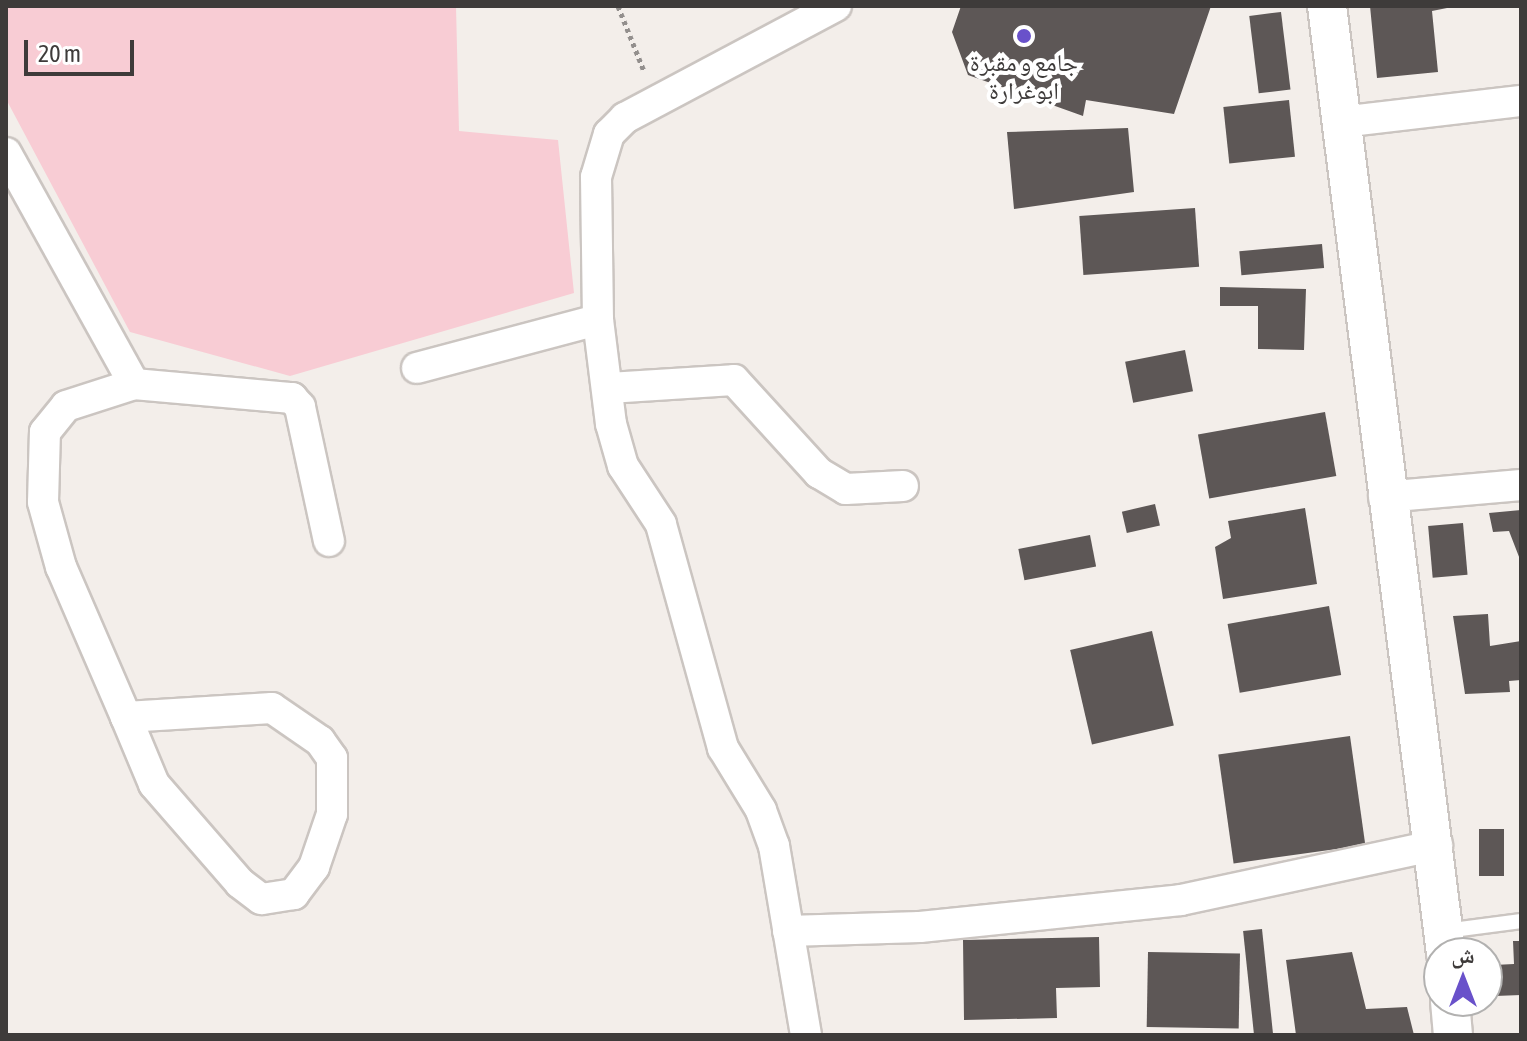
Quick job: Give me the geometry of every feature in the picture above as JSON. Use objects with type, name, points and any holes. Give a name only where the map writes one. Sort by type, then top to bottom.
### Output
[{"type":"street","points":[[806,1035],[774,846],[723,748],[661,524],[623,466],[598,320],[601,154],[625,118],[836,6]]},
{"type":"street","points":[[1327,6],[1384,497],[1437,845],[1445,937]]},
{"type":"street","points":[[1341,122],[1521,101]]},
{"type":"street","points":[[6,153],[134,384]]},
{"type":"street","points":[[417,368],[598,320]]},
{"type":"street","points":[[608,388],[734,380],[819,473],[846,489],[903,486]]},
{"type":"street","points":[[126,717],[272,708],[320,741],[332,758],[332,814],[314,867],[294,894],[261,899],[240,883],[154,784],[61,567],[43,502],[41,458],[45,432],[66,406],[134,384],[297,401],[329,541]]},
{"type":"street","points":[[1384,497],[1521,485]]},
{"type":"street","points":[[788,931],[934,926],[1166,902],[1437,845]]},
{"type":"lane","points":[[1463,937],[1521,921]]},
{"type":"path","points":[[618,6],[657,102]]},
{"type":"shaded area","points":[[6,6],[456,6],[459,131],[558,140],[574,293],[290,376],[130,332],[6,99]]},
{"type":"building","points":[[961,6],[1211,6],[1174,114],[1086,100],[1083,116],[968,75],[952,32]]},
{"type":"building","points":[[1370,6],[1457,6],[1432,11],[1438,72],[1377,78]]},
{"type":"building","points":[[1281,12],[1291,89],[1259,93],[1249,16]]},
{"type":"building","points":[[1289,100],[1295,157],[1229,164],[1223,107]]},
{"type":"building","points":[[1128,128],[1134,192],[1014,209],[1007,132]]},
{"type":"building","points":[[1195,208],[1199,267],[1083,275],[1079,216]]},
{"type":"building","points":[[1322,244],[1324,268],[1241,275],[1239,251]]},
{"type":"building","points":[[1220,287],[1306,289],[1304,350],[1258,349],[1258,306],[1220,306]]},
{"type":"building","points":[[1185,350],[1193,391],[1133,403],[1125,362]]},
{"type":"building","points":[[1325,412],[1336,476],[1209,498],[1198,434]]},
{"type":"building","points":[[1155,504],[1160,525],[1127,533],[1122,512]]},
{"type":"building","points":[[1305,508],[1317,584],[1223,599],[1215,547],[1231,538],[1228,521]]},
{"type":"building","points":[[1521,510],[1521,562],[1509,531],[1493,532],[1489,513]]},
{"type":"building","points":[[1463,523],[1468,575],[1433,578],[1428,526]]},
{"type":"building","points":[[1090,535],[1096,566],[1024,580],[1018,549]]},
{"type":"building","points":[[1329,606],[1341,675],[1240,693],[1228,624]]},
{"type":"building","points":[[1488,614],[1490,646],[1521,641],[1521,680],[1509,681],[1510,692],[1465,694],[1453,616]]},
{"type":"building","points":[[1152,631],[1174,726],[1092,744],[1070,650]]},
{"type":"building","points":[[1350,736],[1365,845],[1234,863],[1218,755]]},
{"type":"building","points":[[1479,829],[1504,829],[1504,876],[1479,876]]},
{"type":"building","points":[[1262,929],[1273,1035],[1254,1035],[1243,931]]},
{"type":"building","points":[[1099,937],[1100,987],[1056,988],[1057,1018],[964,1020],[963,940]]},
{"type":"building","points":[[1513,941],[1521,941],[1521,995],[1503,996],[1503,965],[1514,964]]},
{"type":"building","points":[[1148,952],[1240,954],[1239,1029],[1147,1027]]},
{"type":"building","points":[[1352,952],[1366,1009],[1407,1007],[1414,1035],[1296,1035],[1286,960]]},
{"type":"place","name":"جامع و مقبرة ابوغرارة","points":[[1024,36]]}]
